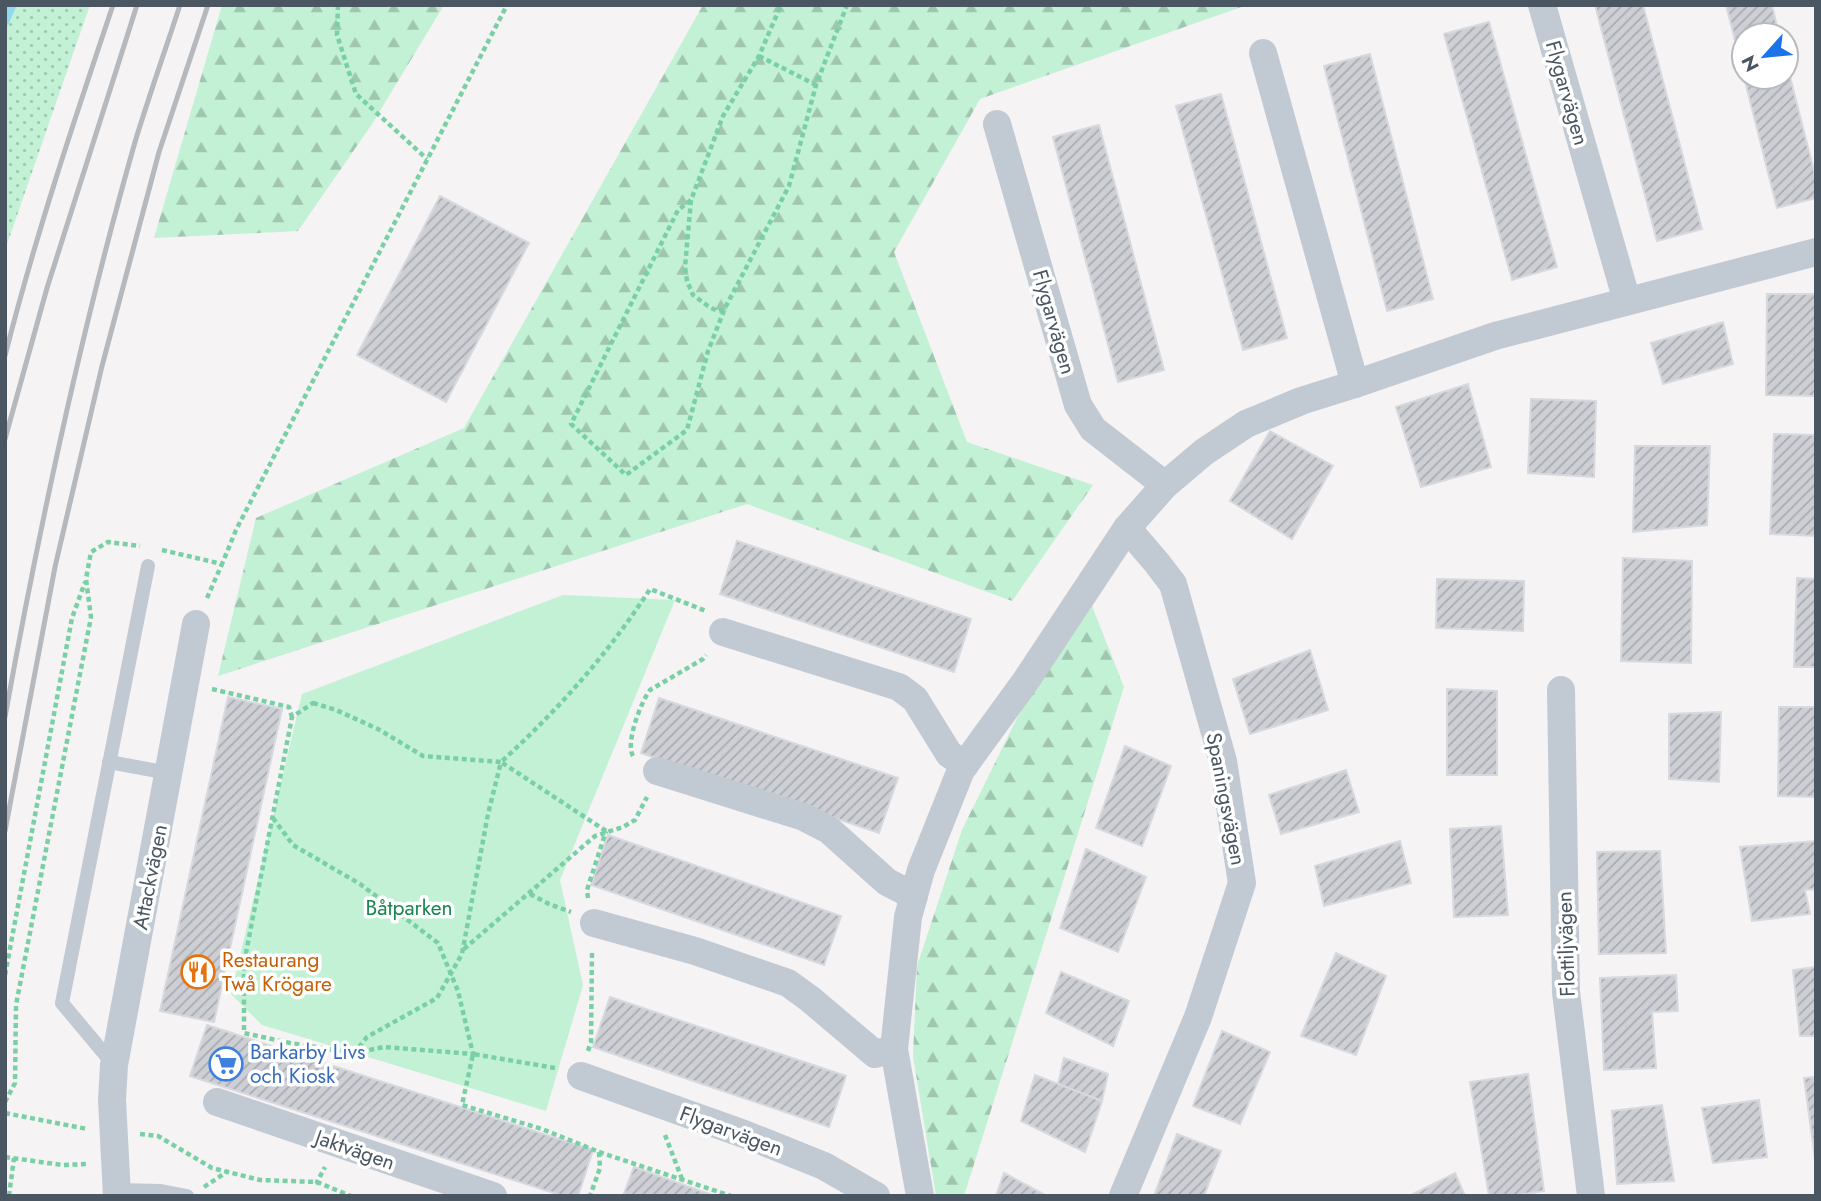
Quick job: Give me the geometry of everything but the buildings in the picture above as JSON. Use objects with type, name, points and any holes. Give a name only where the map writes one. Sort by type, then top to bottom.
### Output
[{"type":"street","name":"Flygarvägen","points":[[1542,5],[1627,301]]},
{"type":"street","points":[[1263,52],[1354,384]]},
{"type":"street","name":"Flygarvägen","points":[[997,124],[1078,405],[1093,429],[1165,485]]},
{"type":"street","points":[[920,1196],[894,1049],[908,917],[921,870],[965,765],[1025,682],[1127,528],[1165,485],[1204,452],[1246,424],[1301,401],[1495,336],[1816,252]]},
{"type":"street","name":"Spaningsvägen","points":[[1123,1196],[1198,1017],[1242,883],[1223,761],[1172,584],[1127,528]]},
{"type":"street","name":"Attackvägen","points":[[117,1193],[104,1132],[196,624]]},
{"type":"street","points":[[723,632],[899,687],[915,699],[949,754],[965,765]]},
{"type":"street","name":"Flottiljvägen","points":[[1560,690],[1566,992],[1591,1196]]},
{"type":"street","points":[[657,771],[804,817],[830,830],[887,882],[914,896]]},
{"type":"street","points":[[594,923],[695,951],[788,983],[875,1055],[894,1049]]},
{"type":"street","name":"Flygarvägen","points":[[581,1076],[744,1133],[824,1166],[876,1196]]},
{"type":"street","name":"Jaktvägen","points":[[217,1102],[493,1196]]},
{"type":"lane","points":[[114,1065],[62,1003],[148,566]]},
{"type":"lane","points":[[109,762],[169,773]]},
{"type":"lane","points":[[117,1193],[161,1191],[187,1196]]},
{"type":"path","points":[[338,5],[337,35],[356,94],[427,159],[507,5]]},
{"type":"path","points":[[724,310],[717,311],[693,295],[687,281],[685,267],[691,200],[723,116],[758,56],[781,5]]},
{"type":"path","points":[[691,200],[678,210],[571,424],[626,475],[687,430],[708,351],[724,310],[789,186],[816,85],[847,5]]},
{"type":"path","points":[[758,56],[816,85]]},
{"type":"path","points":[[196,624],[222,564]]},
{"type":"path","points":[[5,975],[72,618],[86,579]]},
{"type":"path","points":[[354,1053],[367,1037],[437,998],[464,949],[488,814],[501,762],[578,686],[650,589],[706,611],[723,632],[703,659],[650,690],[630,741],[629,750],[638,762],[657,771],[635,820],[595,836],[464,949]]},
{"type":"path","points":[[186,684],[289,707],[292,717],[244,963],[244,1033],[290,1044],[354,1053],[384,1047],[473,1054],[545,1065],[581,1076],[591,1042],[594,923],[587,890],[606,831]]},
{"type":"path","points":[[292,717],[313,704],[336,710],[377,729],[423,756],[501,762],[606,831]]},
{"type":"path","points":[[273,818],[293,845],[360,884],[438,943],[458,991],[473,1054],[462,1105],[542,1129],[599,1152],[731,1196]]},
{"type":"path","points":[[530,894],[594,923]]},
{"type":"path","points":[[652,1102],[683,1180]]},
{"type":"path","points":[[5,1113],[104,1132],[158,1136],[212,1168],[260,1180],[317,1182],[351,1196]]},
{"type":"path","points":[[5,1157],[62,1165],[92,1164],[104,1132]]},
{"type":"path","points":[[590,1196],[600,1168],[599,1152]]},
{"type":"path","points":[[9,1196],[14,1158]]},
{"type":"green space","points":[[5,5],[90,5],[5,250]]},
{"type":"green space","points":[[222,5],[444,5],[372,124],[298,231],[154,238]]},
{"type":"green space","points":[[703,5],[1247,5],[980,99],[894,252],[967,442],[1093,485],[1012,601],[747,504],[218,676],[256,518],[464,428]]},
{"type":"green space","name":"Båtparken","points":[[563,595],[675,600],[560,880],[583,985],[546,1111],[262,1025],[231,994],[302,694]]},
{"type":"green space","points":[[1092,606],[1124,687],[964,1196],[936,1196],[913,1056],[917,966],[962,830],[1020,712]]},
{"type":"waterway","points":[[5,21],[12,5]]},
{"type":"railway","points":[[5,356],[42,223],[113,5]]},
{"type":"railway","points":[[5,439],[47,288],[137,5]]},
{"type":"railway","points":[[5,717],[32,572],[79,356],[135,142],[180,5]]},
{"type":"railway","points":[[5,831],[55,567],[102,366],[159,152],[208,5]]},
{"type":"place","name":"Restaurang Twå Krögare","points":[[198,972]]},
{"type":"place","name":"Barkarby Livs och Kiosk","points":[[226,1064]]}]
